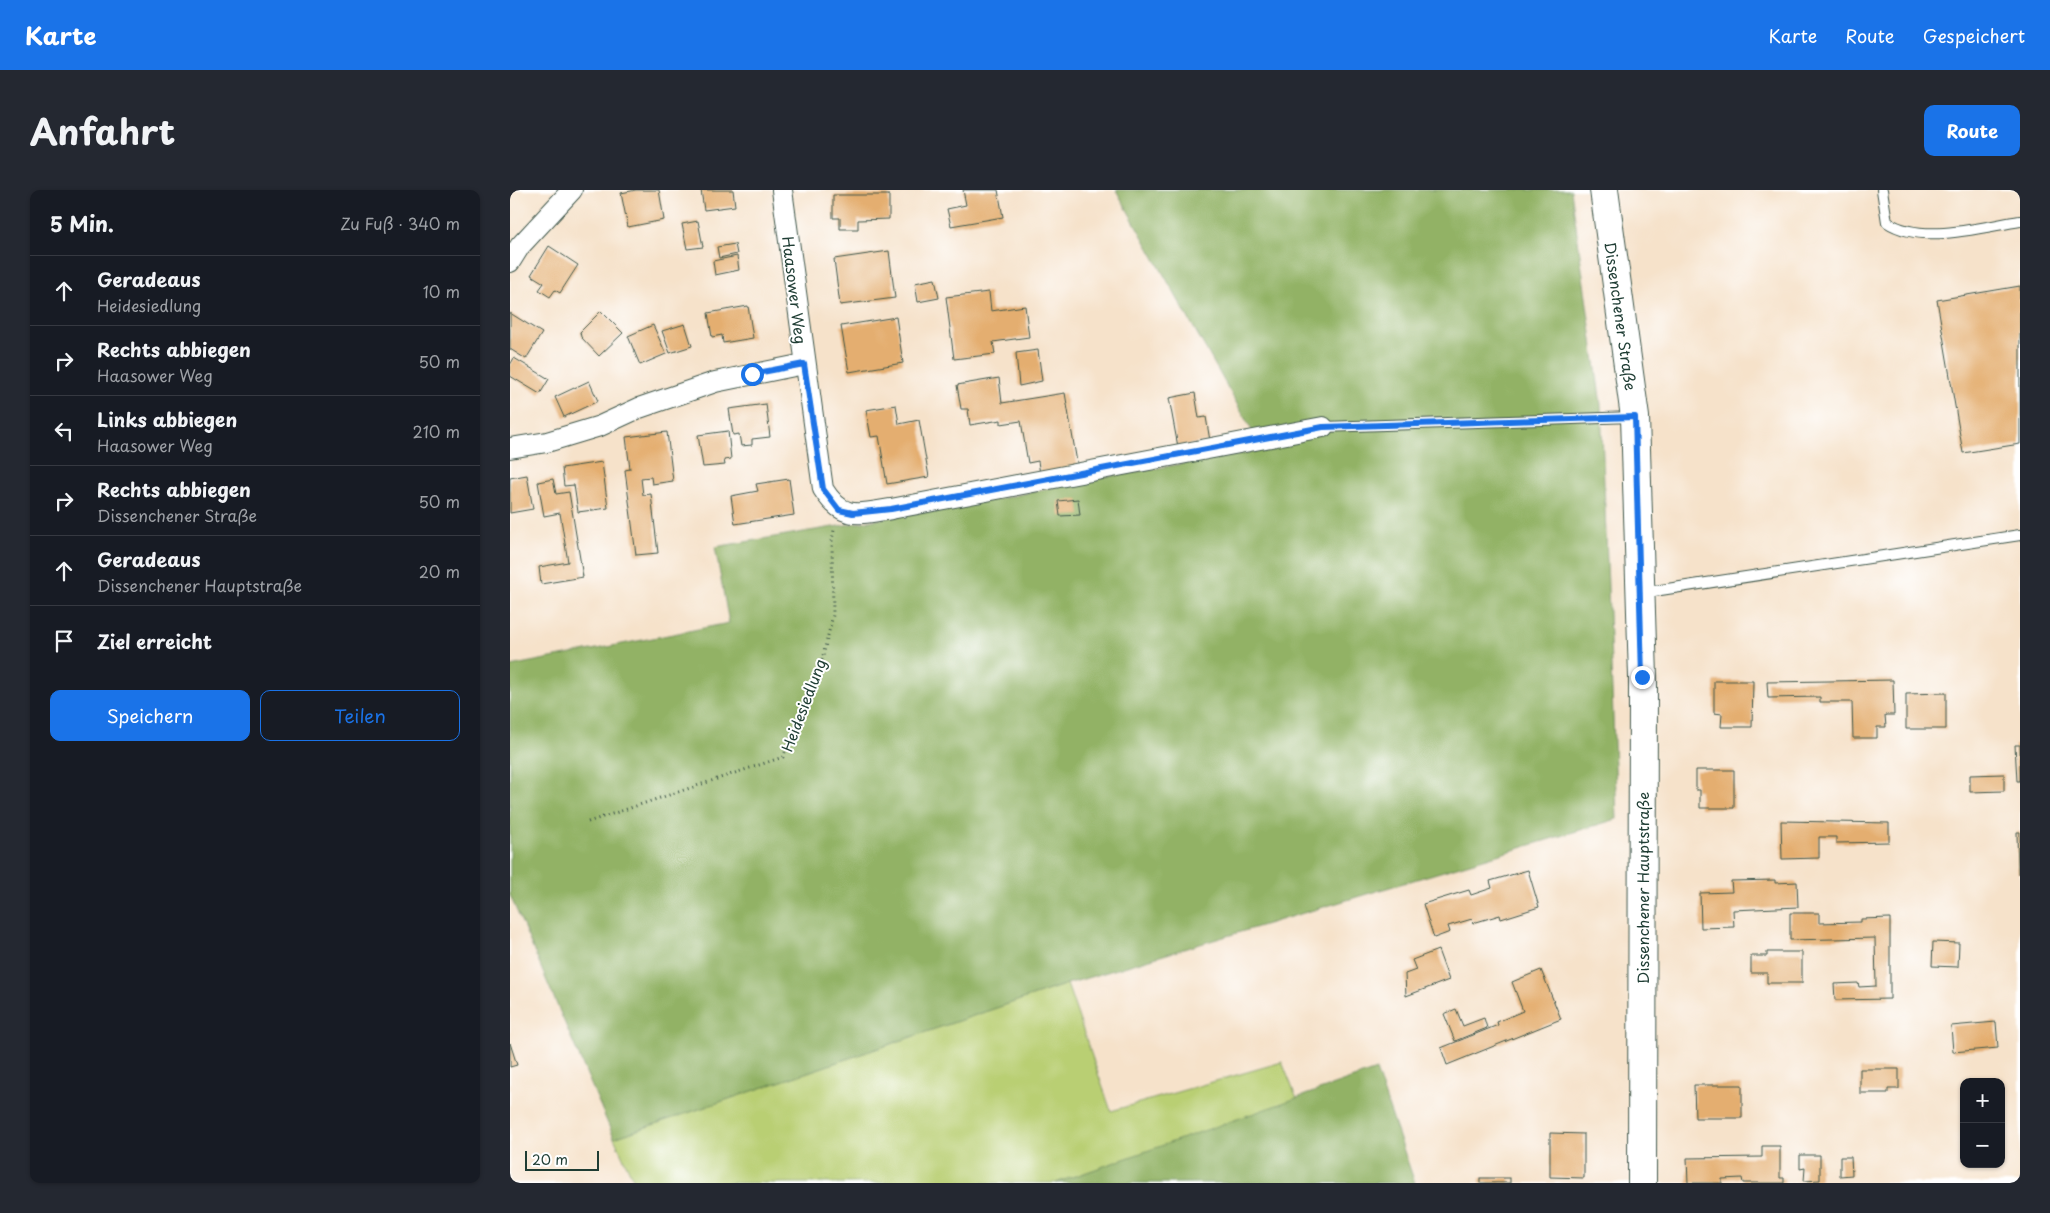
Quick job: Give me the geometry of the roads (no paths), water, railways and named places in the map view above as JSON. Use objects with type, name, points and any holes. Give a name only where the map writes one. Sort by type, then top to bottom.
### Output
[{"type":"main road","name":"Dissenchener Straße","points":[[1604,190],[1635,417],[1640,593]]},
{"type":"main road","name":"Dissenchener Hauptstraße","points":[[1640,593],[1642,677],[1642,1183]]},
{"type":"street","points":[[510,262],[520,246],[572,190]]},
{"type":"street","name":"Haasower Weg","points":[[782,190],[804,364],[823,489],[839,510],[853,513],[891,509],[1323,427]]},
{"type":"street","points":[[510,448],[547,442],[600,426],[639,408],[715,382],[804,364]]},
{"type":"lane","points":[[1882,190],[1887,222],[1898,229],[1914,233],[1931,234],[2020,221]]},
{"type":"lane","points":[[1323,427],[1635,417]]},
{"type":"lane","points":[[1640,593],[2020,535]]}]
